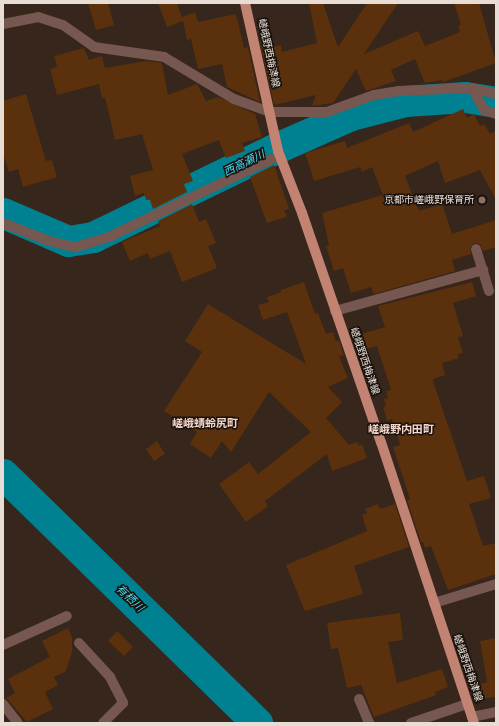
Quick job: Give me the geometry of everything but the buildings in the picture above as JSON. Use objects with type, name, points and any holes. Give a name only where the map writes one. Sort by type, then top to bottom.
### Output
[{"type":"main road","name":"嵯峨野西梅津線","points":[[245,3],[278,150],[335,311],[473,720]]},
{"type":"street","points":[[3,24],[38,17],[63,25],[94,47],[164,57],[234,99],[269,112],[327,112],[374,95],[398,91],[472,88],[496,94]]},
{"type":"street","points":[[472,88],[484,110],[496,114]]},
{"type":"street","points":[[3,223],[49,241],[76,247],[111,236],[278,150]]},
{"type":"street","points":[[476,248],[489,291]]},
{"type":"street","points":[[335,311],[483,270]]},
{"type":"street","points":[[434,603],[496,584]]},
{"type":"street","points":[[3,645],[67,616]]},
{"type":"street","points":[[79,643],[110,677],[123,703],[108,721]]},
{"type":"street","points":[[359,699],[369,723]]},
{"type":"street","points":[[3,704],[18,723]]},
{"type":"street","points":[[411,723],[467,704]]},
{"type":"street","points":[[473,720],[496,712]]},
{"type":"waterway","name":"西高瀬川","points":[[3,213],[68,241],[93,237],[272,150],[351,115],[405,101],[465,97],[496,102]]},
{"type":"waterway","name":"有栖川","points":[[3,474],[257,723]]},
{"type":"place","name":"京都市嵯峨野保育所","points":[[482,200]]},
{"type":"district","name":"嵯峨蜻蛉尻町","points":[[205,423]]},
{"type":"district","name":"嵯峨野内田町","points":[[401,429]]}]
